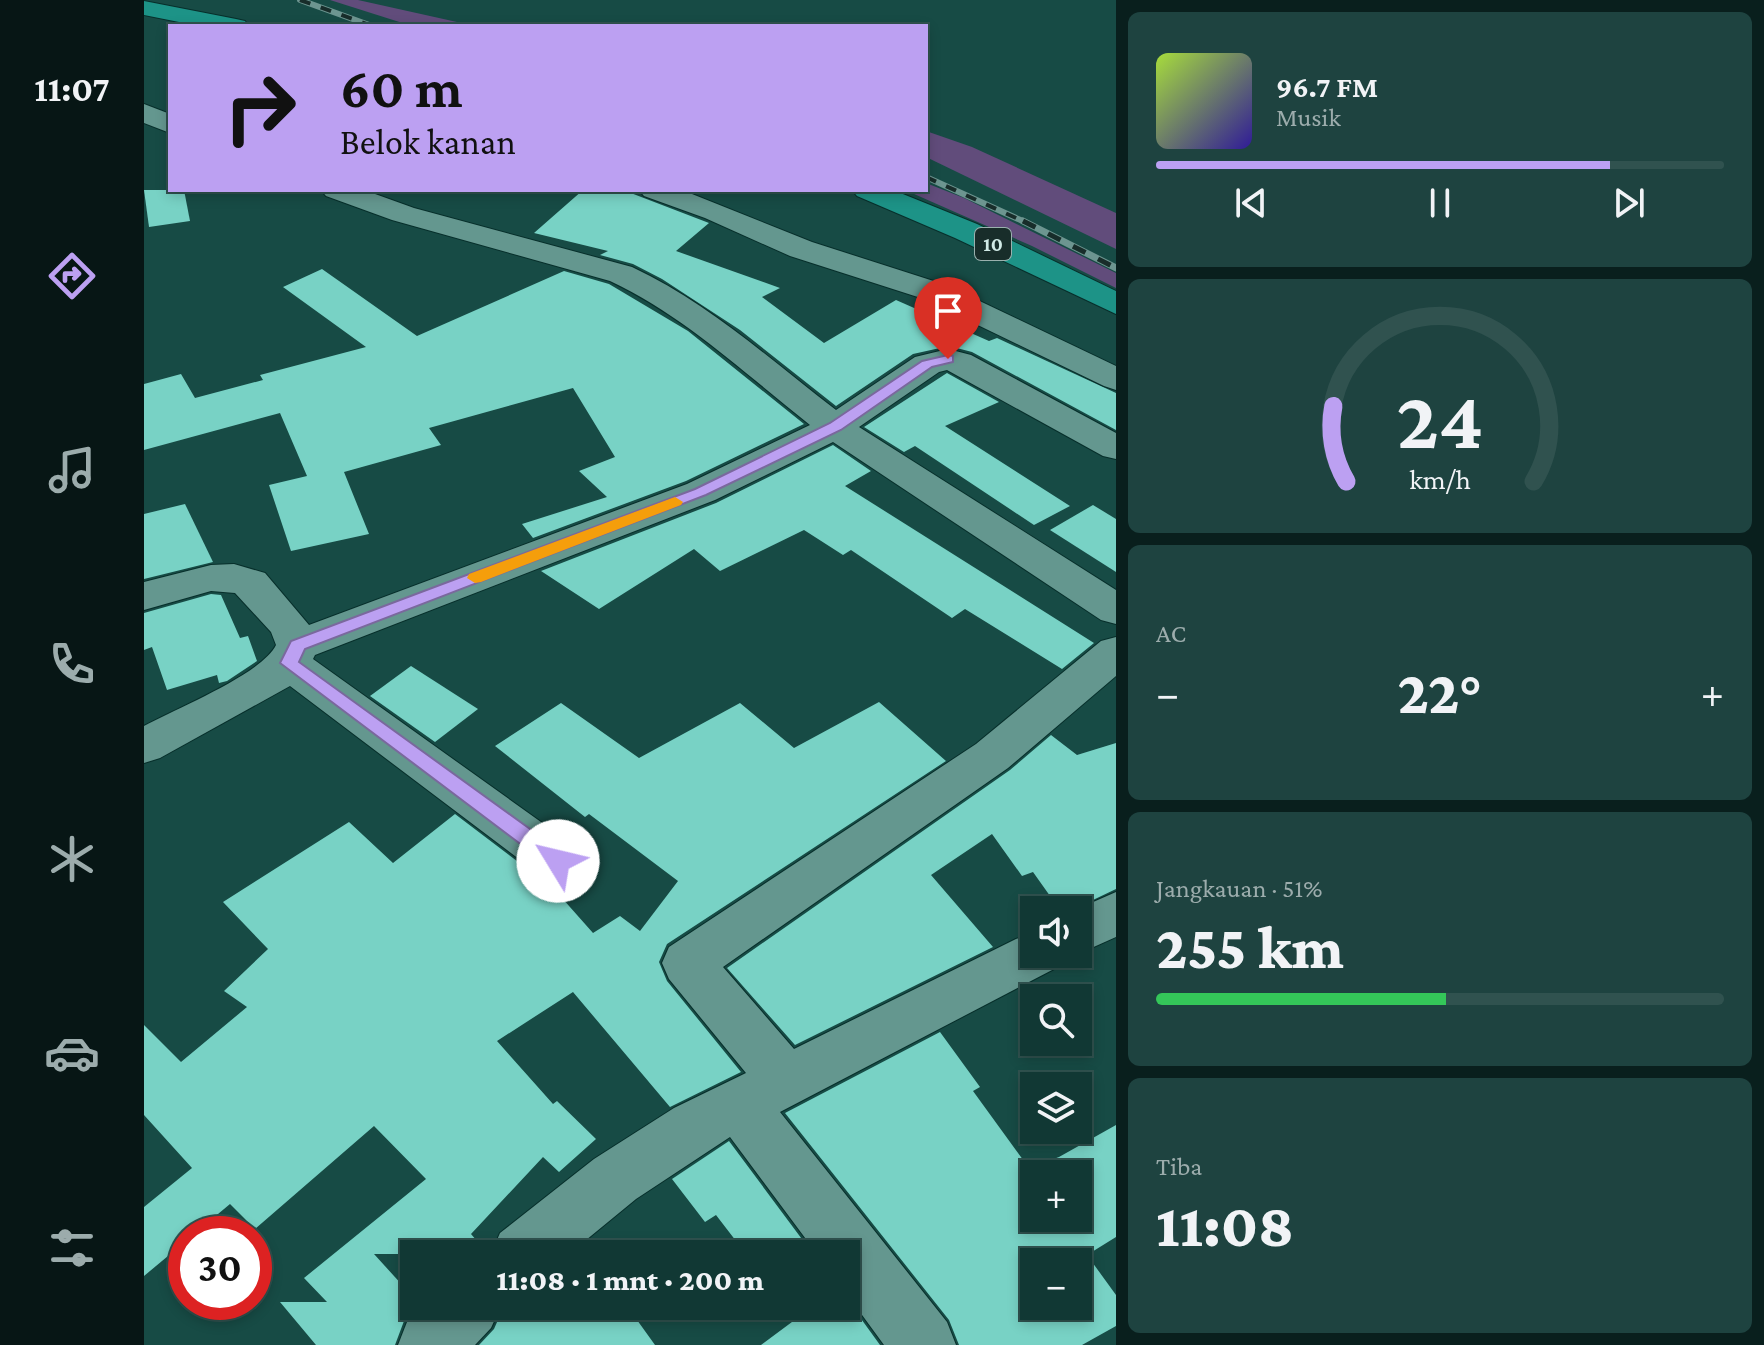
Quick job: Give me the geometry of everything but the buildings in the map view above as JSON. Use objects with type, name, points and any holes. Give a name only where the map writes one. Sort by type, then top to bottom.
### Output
[{"type":"highway","points":[[144,8],[226,24]]},
{"type":"highway","name":"10","points":[[872,192],[966,231],[1116,304]]},
{"type":"street","points":[[144,112],[168,124]]},
{"type":"street","points":[[342,192],[403,214],[621,274],[643,283],[709,325],[835,427],[1116,610]]},
{"type":"street","points":[[660,192],[716,212],[779,240],[935,292],[1116,379]]},
{"type":"street","points":[[144,746],[265,682],[293,654],[701,492],[835,427],[927,364],[948,359],[959,362],[1116,448]]},
{"type":"street","points":[[144,596],[211,578],[234,577],[250,583],[289,626],[293,654],[558,861]]},
{"type":"street","points":[[924,1345],[764,1093],[688,963],[992,756],[1116,652]]},
{"type":"street","points":[[1092,926],[1116,913]]},
{"type":"street","points":[[539,1240],[615,1179],[694,1127],[1020,962]]},
{"type":"street","points":[[430,1345],[455,1320]]},
{"type":"shaded area","points":[[330,0],[358,0],[466,24],[406,24]]},
{"type":"shaded area","points":[[928,132],[972,147],[1116,213],[1116,249],[928,158]]},
{"type":"shaded area","points":[[928,184],[964,198],[1116,273],[1116,288],[1032,246],[910,192],[928,192]]},
{"type":"railway","points":[[300,0],[366,24]]},
{"type":"railway","points":[[928,178],[1027,223]]},
{"type":"railway","points":[[1027,223],[1116,268]]},
{"type":"slow traffic","points":[[475,578],[675,502]]},
{"type":"route","points":[[558,861],[289,663],[298,645],[701,492],[835,427],[927,364],[948,359]]}]
